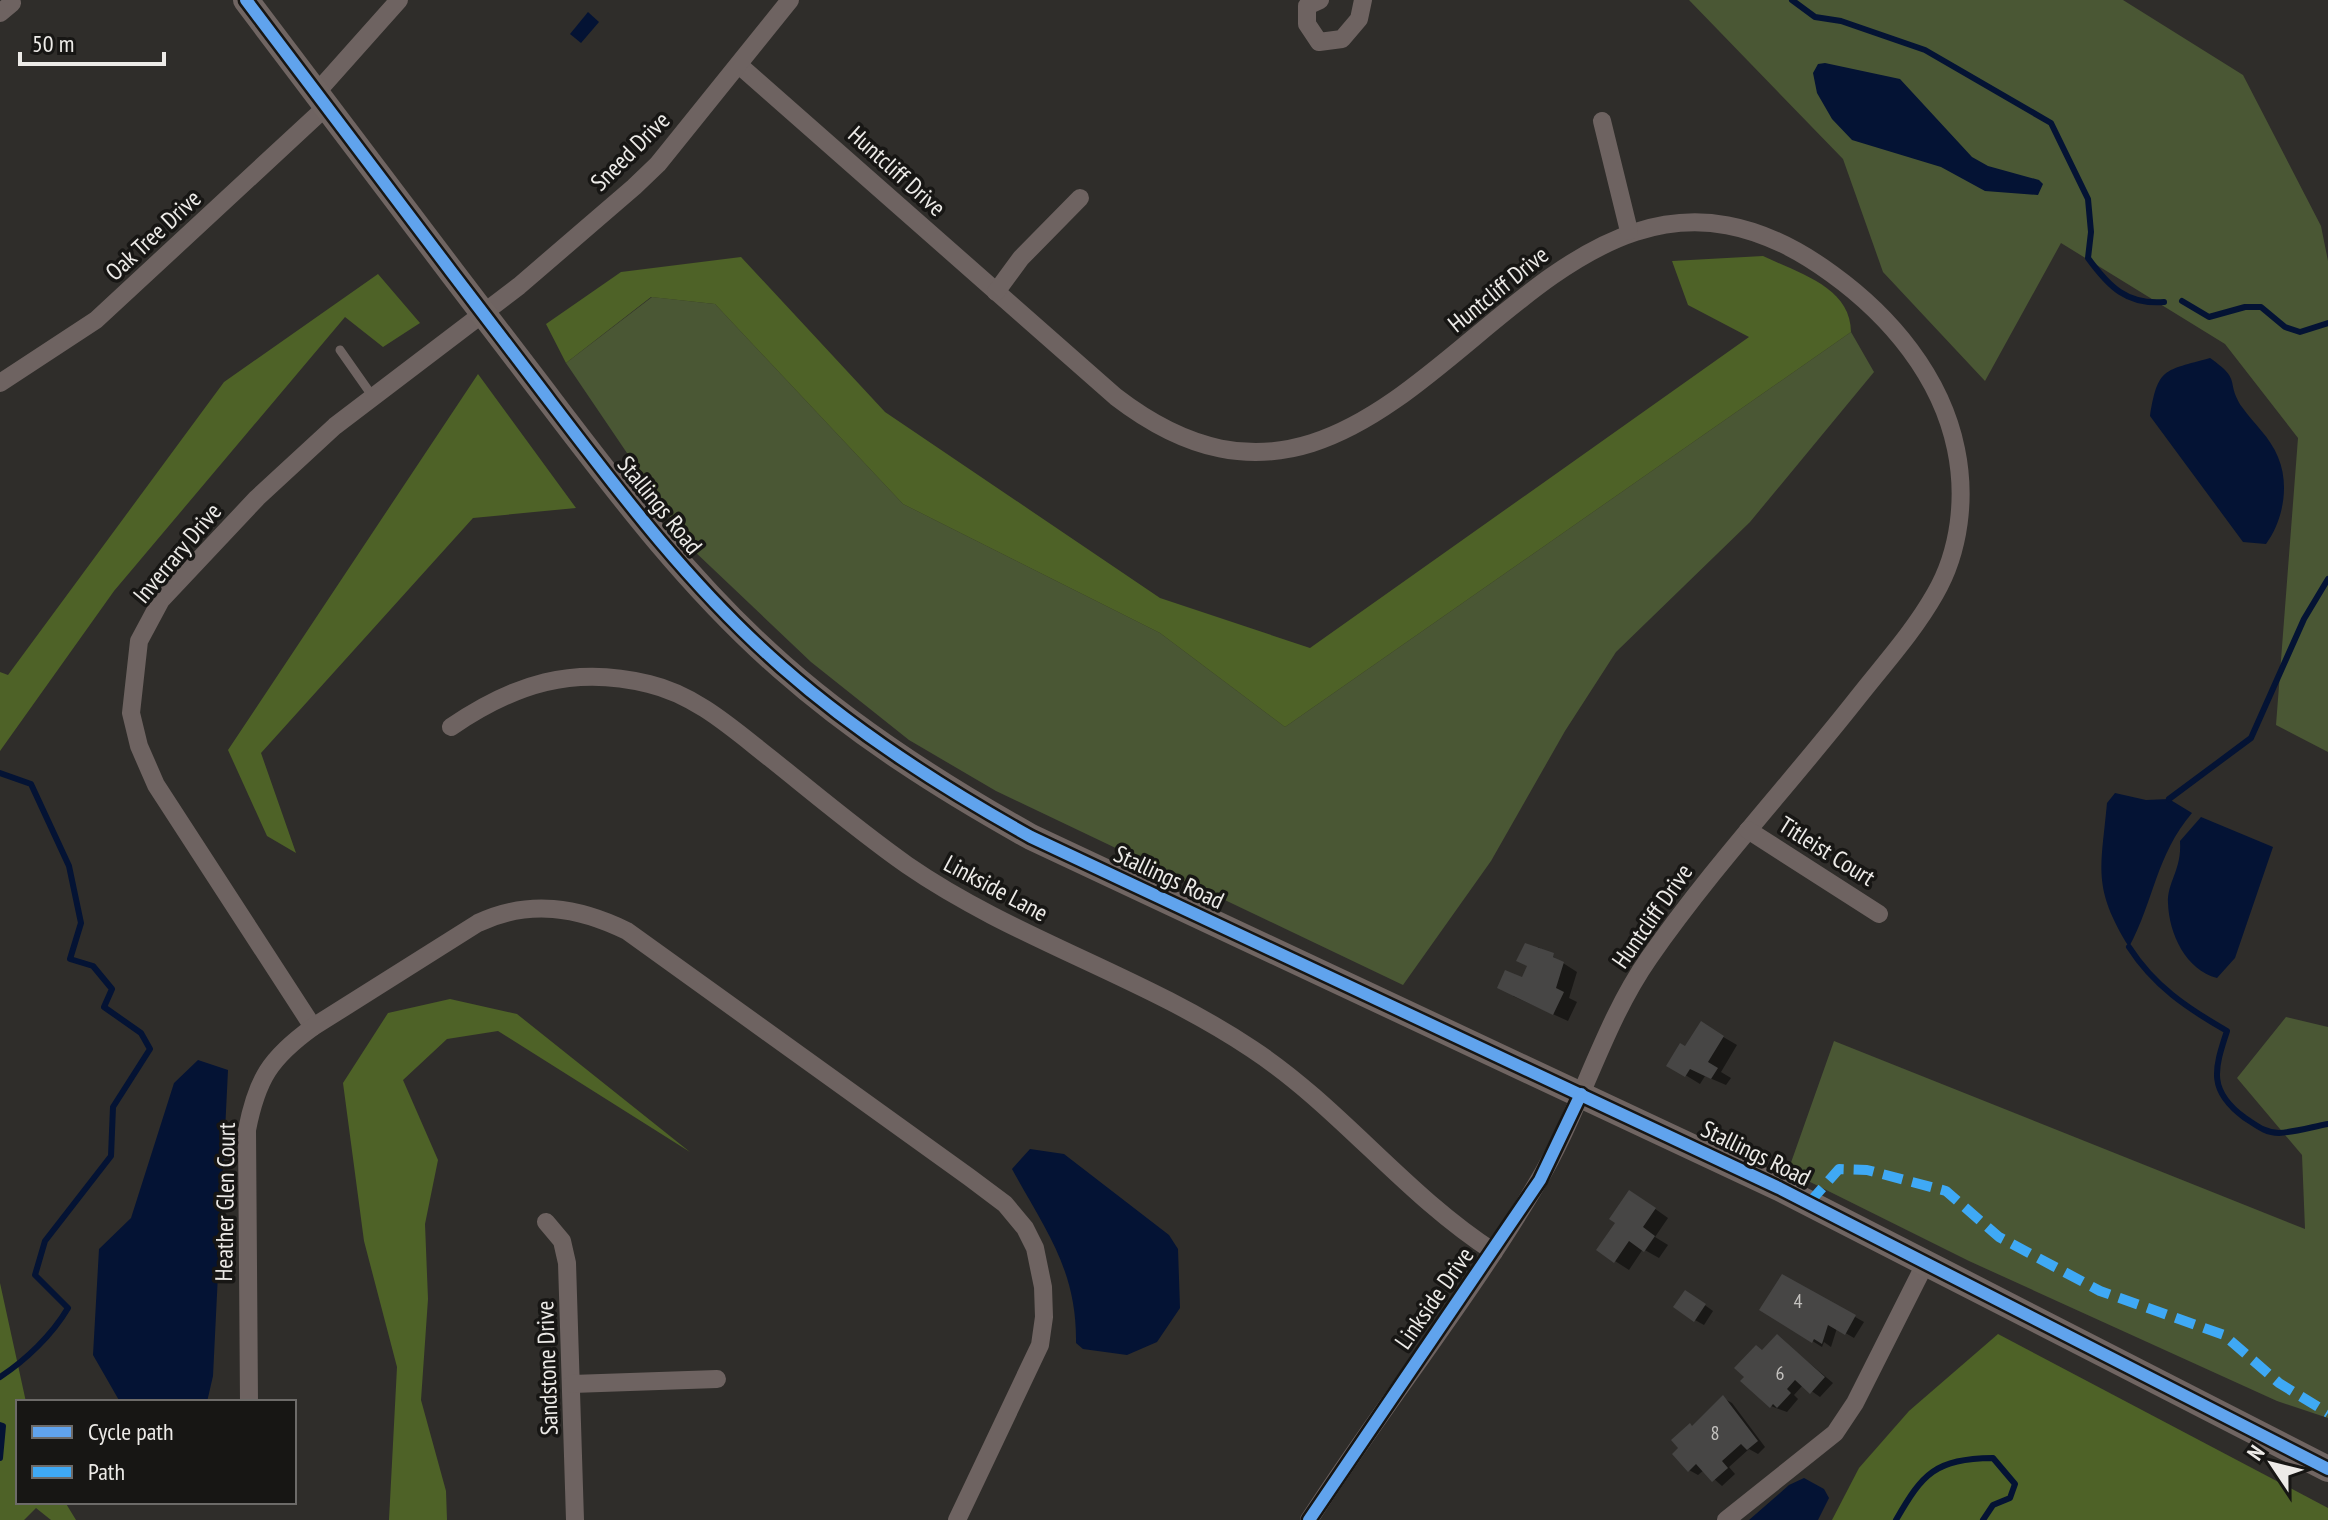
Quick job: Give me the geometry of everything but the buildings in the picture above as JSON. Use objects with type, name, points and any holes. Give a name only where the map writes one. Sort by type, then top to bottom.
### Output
[{"type":"street","name":"Stallings Road","points":[[246,0],[624,499],[699,586],[783,668],[882,745],[956,795],[1031,837],[1789,1193],[2328,1469]]},
{"type":"street","name":"Oak Tree Drive","points":[[0,383],[96,320],[322,99],[399,0]]},
{"type":"street","name":"Sneed Drive","points":[[483,314],[642,180],[790,0]]},
{"type":"street","points":[[1320,0],[1307,6],[1307,24],[1319,42],[1342,39],[1359,19],[1363,0]]},
{"type":"street","name":"Huntcliff Drive","points":[[739,65],[1116,397],[1155,424],[1217,447],[1281,450],[1331,438],[1373,417],[1467,345],[1541,281],[1629,231],[1680,224],[1724,226],[1767,237],[1812,259],[1872,307],[1909,349],[1939,398],[1957,452],[1961,486],[1959,524],[1951,557],[1936,592],[1852,704],[1748,830],[1643,967],[1581,1094]]},
{"type":"street","points":[[1602,121],[1629,231]]},
{"type":"street","points":[[996,292],[1021,258],[1080,198]]},
{"type":"street","name":"Inverrary Drive","points":[[313,1027],[156,785],[139,746],[131,713],[139,641],[161,600],[201,555],[312,447],[483,314]]},
{"type":"street","name":"Linkside Lane","points":[[451,727],[507,692],[566,678],[622,678],[680,694],[724,722],[935,884],[1192,1014],[1251,1048],[1310,1094],[1435,1211],[1494,1252]]},
{"type":"street","name":"Titleist Court","points":[[1748,830],[1879,914]]},
{"type":"street","name":"Heather Glen Court","points":[[249,1400],[247,1130],[255,1093],[268,1068],[288,1045],[313,1027],[492,916],[505,910],[532,907],[570,909],[601,918],[627,931],[1005,1204],[1035,1248],[1043,1287],[1040,1345],[957,1520]]},
{"type":"street","name":"Linkside Drive","points":[[1309,1520],[1494,1252],[1540,1180],[1581,1094]]},
{"type":"street","name":"Sandstone Drive","points":[[546,1222],[562,1241],[567,1263],[575,1520]]},
{"type":"street","points":[[1726,1520],[1835,1433],[1855,1403],[1925,1264]]},
{"type":"street","points":[[572,1384],[717,1379]]},
{"type":"lane","points":[[340,350],[373,397]]},
{"type":"green space","points":[[1689,0],[2123,0],[2243,75],[2321,226],[2328,261],[2328,752],[2276,725],[2298,438],[2225,344],[2061,243],[1985,381],[1883,272],[1843,159]]},
{"type":"green space","points":[[1763,256],[1806,276],[1832,293],[1849,317],[1851,332],[1285,727],[1160,633],[903,504],[715,304],[651,297],[566,363],[546,324],[621,272],[741,257],[885,412],[1160,598],[1310,648],[1749,337],[1688,305],[1672,261]]},
{"type":"green space","points":[[378,274],[420,323],[383,347],[345,317],[114,591],[0,751],[0,672],[8,675],[224,382]]},
{"type":"green space","points":[[652,297],[715,304],[903,504],[1160,633],[1285,727],[1851,332],[1874,372],[1750,522],[1616,652],[1565,731],[1491,861],[1403,985],[996,791],[909,740],[811,662],[692,549],[566,363]]},
{"type":"green space","points":[[478,374],[576,508],[473,518],[261,753],[296,853],[267,836],[228,750]]},
{"type":"green space","points":[[450,999],[517,1014],[690,1152],[498,1031],[447,1039],[403,1080],[438,1160],[425,1224],[428,1299],[421,1400],[446,1491],[447,1520],[389,1520],[397,1367],[364,1241],[343,1083],[388,1013]]},
{"type":"green space","points":[[2286,1017],[2328,1027],[2328,1418],[2277,1401],[1969,1261],[1788,1171],[1834,1041],[2305,1229],[2302,1155],[2237,1078]]},
{"type":"green space","points":[[0,1283],[26,1400],[16,1400],[16,1504],[66,1504],[76,1520],[51,1520],[36,1508],[24,1520],[0,1520]]},
{"type":"green space","points":[[1998,1334],[2328,1508],[2328,1520],[1832,1520],[1859,1468],[1909,1411]]},
{"type":"water","points":[[588,12],[599,22],[581,43],[570,34]]},
{"type":"water","points":[[1818,64],[1900,79],[1972,157],[1988,166],[2039,180],[2043,184],[2038,195],[1985,191],[1941,167],[1852,140],[1832,119],[1817,93],[1813,73]]},
{"type":"water","points":[[2210,358],[2227,372],[2242,407],[2271,443],[2282,468],[2283,502],[2277,525],[2266,544],[2243,542],[2150,416],[2156,388],[2166,374]]},
{"type":"water","points":[[2115,793],[2146,800],[2169,799],[2192,813],[2170,845],[2129,947],[2109,908],[2102,877],[2107,803]]},
{"type":"water","points":[[2201,817],[2273,847],[2235,958],[2217,978],[2206,974],[2188,959],[2176,938],[2169,915],[2168,895],[2179,860],[2180,841]]},
{"type":"water","points":[[198,1060],[228,1070],[213,1376],[207,1400],[119,1400],[93,1355],[99,1249],[131,1218],[174,1083]]},
{"type":"water","points":[[1030,1149],[1064,1154],[1169,1235],[1178,1249],[1180,1308],[1157,1342],[1127,1355],[1083,1349],[1076,1343],[1075,1317],[1065,1272],[1012,1169]]},
{"type":"water","points":[[1804,1478],[1824,1489],[1829,1498],[1818,1520],[1749,1520],[1789,1485]]},
{"type":"waterway","points":[[1792,0],[1815,17],[1841,21],[1925,50],[2051,123],[2088,199],[2091,232],[2088,258],[2120,292],[2139,300],[2164,302]]},
{"type":"waterway","points":[[2182,301],[2209,317],[2245,307],[2261,307],[2285,327],[2300,332],[2328,323]]},
{"type":"waterway","points":[[2169,799],[2251,738],[2304,619],[2328,579]]},
{"type":"waterway","points":[[0,773],[31,784],[69,866],[81,923],[70,959],[93,966],[112,989],[104,1007],[141,1033],[150,1049],[113,1107],[111,1156],[45,1241],[35,1275],[68,1308],[38,1346],[0,1377]]},
{"type":"waterway","points":[[2129,947],[2149,973],[2172,995],[2227,1031],[2219,1057],[2217,1079],[2233,1108],[2257,1126],[2274,1133],[2328,1124]]},
{"type":"waterway","points":[[0,1425],[3,1426],[0,1458]]},
{"type":"waterway","points":[[1896,1520],[1914,1491],[1933,1472],[1957,1462],[1993,1458],[2015,1484],[2010,1498],[1993,1505],[1983,1520]]},
{"type":"marked path","points":[[1809,1203],[1839,1169],[1867,1170],[1946,1191],[1999,1237],[2100,1291],[2224,1335],[2279,1383],[2328,1413]]},
{"type":"cycle path","points":[[246,0],[651,530],[747,635],[811,692],[871,737],[1031,837],[1779,1188],[2328,1469]]},
{"type":"cycle path","points":[[1309,1520],[1540,1180],[1581,1094]]}]
